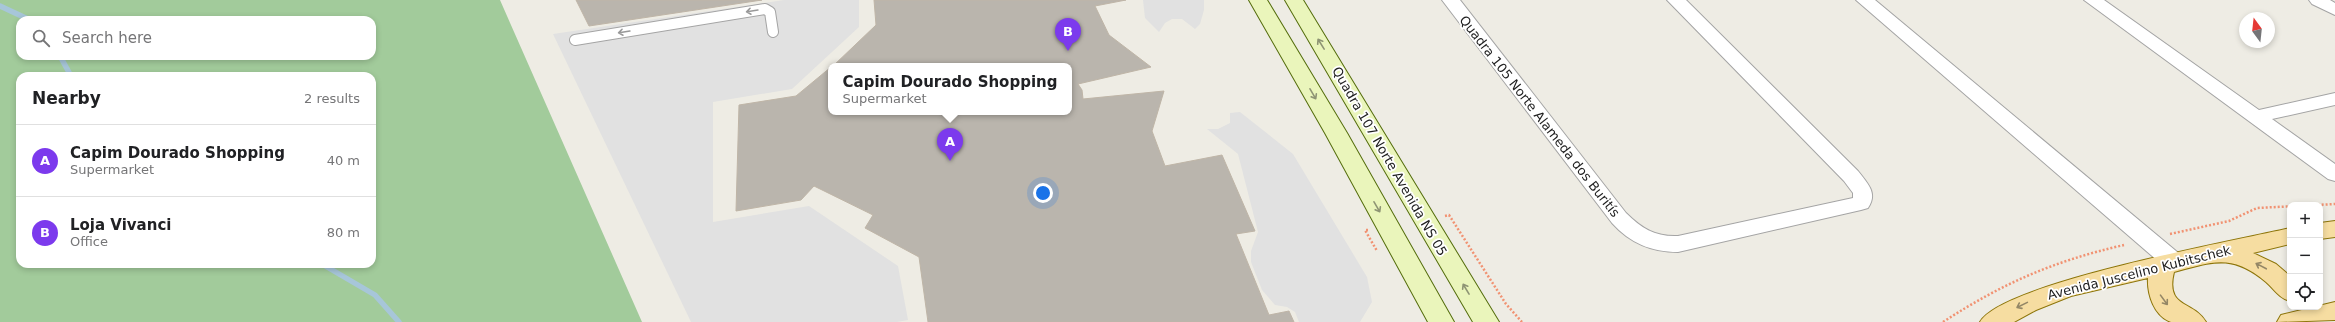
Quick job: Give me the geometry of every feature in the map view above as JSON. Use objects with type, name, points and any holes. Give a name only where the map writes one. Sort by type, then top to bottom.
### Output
[{"type":"main road","points":[[2323,231],[2335,229]]},
{"type":"main road","name":"Avenida Juscelino Kubitschek","points":[[1993,322],[2027,303],[2053,292],[2287,237]]},
{"type":"main road","points":[[2220,252],[2240,257],[2262,267],[2276,276],[2287,289]]},
{"type":"main road","points":[[2168,264],[2158,282],[2160,294],[2175,311],[2192,322]]},
{"type":"main road","points":[[2284,322],[2291,310]]},
{"type":"main road","points":[[2290,322],[2335,310]]},
{"type":"street","points":[[1258,0],[1339,139],[1441,322]]},
{"type":"street","name":"Quadra 107 Norte Avenida NS 05","points":[[1294,0],[1486,322]]},
{"type":"street","name":"Quadra 105 Norte Alameda dos Buritís","points":[[1451,0],[1630,231],[1658,244],[1678,244],[1854,206],[1861,203],[1864,195],[1851,176],[1676,0]]},
{"type":"street","points":[[1865,0],[2168,264]]},
{"type":"street","points":[[2093,0],[2335,174]]},
{"type":"street","points":[[2318,0],[2335,10]]},
{"type":"street","points":[[2256,117],[2335,100]]},
{"type":"lane","points":[[575,40],[765,9],[770,12],[773,32]]},
{"type":"green space","points":[[0,0],[500,0],[642,322],[0,322]]},
{"type":"shaded area","points":[[784,0],[859,0],[859,27],[792,89],[713,102],[713,222],[809,206],[898,266],[908,320],[897,322],[691,322],[553,34]]},
{"type":"shaded area","points":[[1143,0],[1204,0],[1204,10],[1200,24],[1195,29],[1182,19],[1172,19],[1165,23],[1159,32],[1145,18]]},
{"type":"shaded area","points":[[1240,112],[1293,154],[1367,277],[1372,302],[1360,322],[1299,322],[1295,312],[1287,307],[1275,305],[1262,290],[1251,262],[1251,251],[1258,232],[1238,154],[1207,129],[1218,129],[1230,123],[1230,113]]},
{"type":"building","points":[[576,0],[762,0],[589,26]]},
{"type":"building","points":[[874,0],[1126,0],[1095,6],[1109,35],[1151,67],[1078,84],[1082,90],[1083,99],[1164,91],[1152,131],[1165,166],[1222,155],[1255,231],[1236,234],[1269,315],[1289,311],[1294,322],[928,322],[919,257],[865,228],[873,215],[814,186],[801,200],[736,211],[739,105],[796,96],[828,69],[828,115],[1072,115],[1072,63],[836,63],[876,25]]},
{"type":"waterway","points":[[0,6],[21,16]]},
{"type":"waterway","points":[[62,60],[69,72]]},
{"type":"waterway","points":[[329,268],[375,295],[399,322]]},
{"type":"place","name":"Loja Vivanci","points":[[1068,51]]},
{"type":"place","name":"Capim Dourado Shopping","points":[[950,161]]}]
